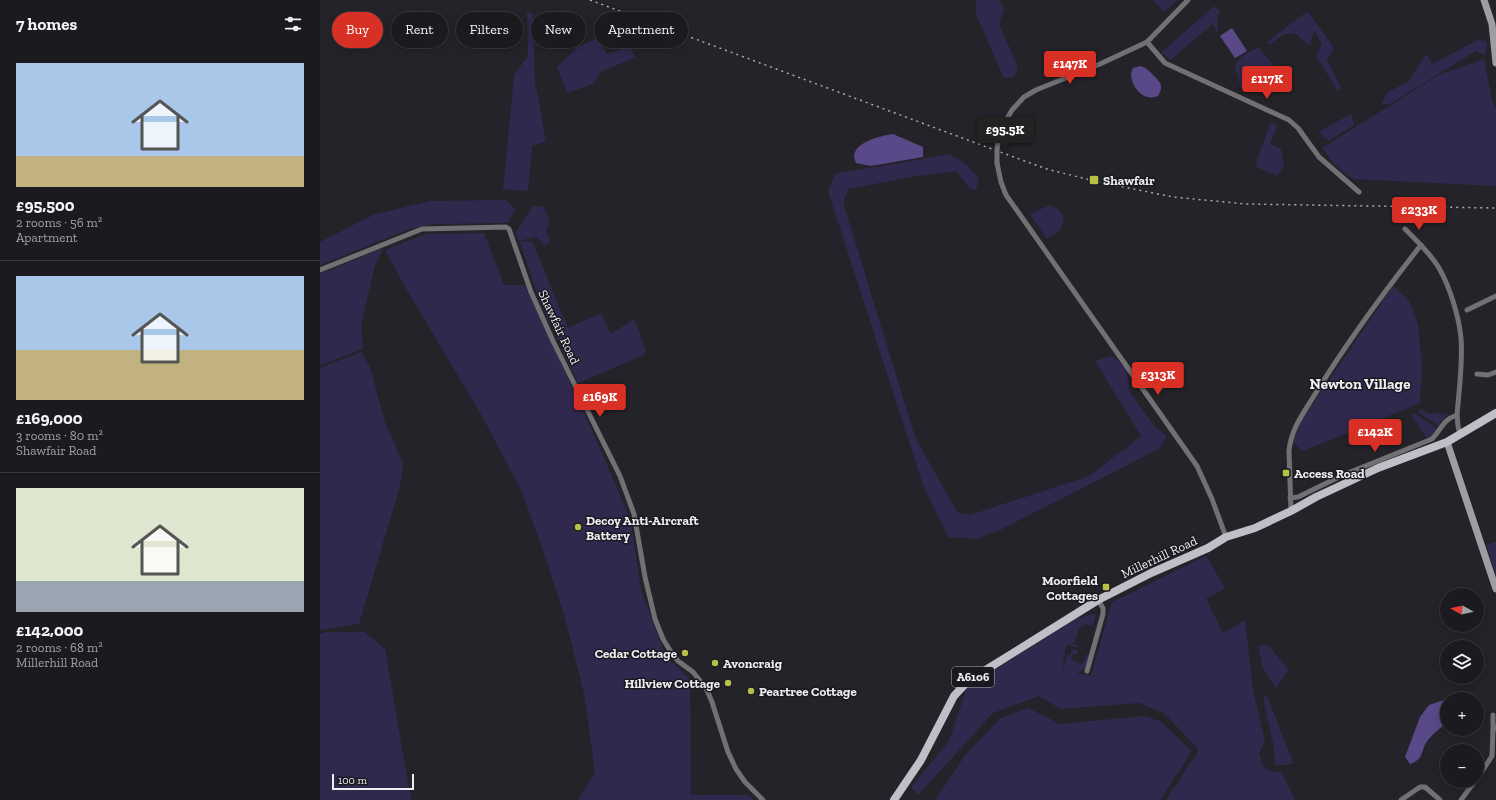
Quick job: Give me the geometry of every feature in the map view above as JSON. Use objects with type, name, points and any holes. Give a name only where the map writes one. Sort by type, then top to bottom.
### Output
[{"type":"main road","name":"Millerhill Road","points":[[894,800],[922,760],[954,696],[968,681],[1098,600],[1151,573],[1208,548],[1226,537],[1255,528],[1291,511],[1316,496],[1378,468],[1447,442],[1496,413]]},
{"type":"street","points":[[1188,0],[1147,42],[1100,64],[1036,90],[1024,97],[1012,110],[1004,124],[999,137],[997,163],[1001,182],[1006,195],[1197,466],[1212,499],[1226,537]]},
{"type":"street","points":[[1484,0],[1492,24],[1496,63]]},
{"type":"street","points":[[1147,42],[1165,63],[1289,120],[1298,128],[1319,157],[1359,192]]},
{"type":"street","name":"Shawfair Road","points":[[320,270],[422,229],[506,227],[509,229],[531,292],[553,341],[622,482],[634,514],[645,577],[656,619],[664,638],[671,652],[678,661],[692,672],[706,688],[728,752],[736,769],[744,782],[763,800]]},
{"type":"street","points":[[1404,229],[1421,245],[1439,268],[1456,316],[1461,344],[1457,415],[1460,434]]},
{"type":"street","points":[[1291,511],[1289,451],[1290,441],[1295,427],[1326,376],[1359,328],[1421,245]]},
{"type":"street","points":[[1467,310],[1496,296]]},
{"type":"street","points":[[1477,374],[1488,375],[1496,372]]},
{"type":"street","points":[[1290,498],[1298,497],[1344,475],[1432,439],[1445,421],[1450,417],[1457,415]]},
{"type":"street","points":[[1447,442],[1496,589]]},
{"type":"street","points":[[1087,671],[1103,614],[1103,608],[1098,600]]},
{"type":"street","points":[[1484,768],[1494,754],[1493,715]]},
{"type":"street","points":[[1401,800],[1420,787],[1425,787],[1440,800]]},
{"type":"street","points":[[1461,800],[1470,788]]},
{"type":"shaded area","points":[[976,0],[999,0],[1004,9],[999,24],[1018,67],[1014,77],[1004,78],[976,14]]},
{"type":"shaded area","points":[[1153,0],[1178,0],[1164,12]]},
{"type":"shaded area","points":[[1214,6],[1220,12],[1217,17],[1218,31],[1216,32],[1213,24],[1170,60],[1162,52]]},
{"type":"shaded area","points":[[527,12],[531,13],[531,48],[534,48],[535,82],[546,141],[532,146],[528,191],[503,189],[514,75],[528,56]]},
{"type":"shaded area","points":[[1305,13],[1309,13],[1334,48],[1327,60],[1341,88],[1338,91],[1316,56],[1322,44],[1314,30],[1310,46],[1296,34],[1284,34],[1269,45],[1267,42]]},
{"type":"shaded area","points":[[1232,28],[1247,51],[1235,58],[1220,36]]},
{"type":"shaded area","points":[[1480,39],[1487,42],[1485,55],[1476,51],[1390,104],[1382,104],[1386,93],[1409,81],[1426,54],[1432,64]]},
{"type":"shaded area","points":[[594,40],[594,48],[604,48],[607,54],[630,48],[636,57],[601,72],[593,84],[567,93],[557,67],[577,48],[586,48],[586,43]]},
{"type":"shaded area","points":[[1259,47],[1277,70],[1249,92],[1240,86],[1235,66],[1242,56]]},
{"type":"shaded area","points":[[1484,59],[1492,101],[1496,108],[1496,186],[1353,179],[1335,165],[1322,148],[1439,75]]},
{"type":"shaded area","points":[[1141,66],[1146,68],[1160,84],[1161,89],[1158,96],[1144,96],[1134,86],[1131,72],[1133,68]]},
{"type":"shaded area","points":[[1351,114],[1354,125],[1329,141],[1318,132]]},
{"type":"shaded area","points":[[1275,123],[1277,126],[1270,144],[1281,149],[1284,166],[1277,176],[1257,167],[1256,163],[1270,124]]},
{"type":"shaded area","points":[[893,134],[923,147],[923,157],[871,166],[856,163],[854,156],[860,146],[873,139]]},
{"type":"shaded area","points":[[949,154],[966,164],[979,179],[976,190],[969,188],[956,171],[916,176],[848,189],[843,202],[915,437],[957,512],[970,515],[1089,476],[1141,436],[1095,361],[1111,356],[1126,367],[1129,390],[1153,425],[1167,436],[1159,449],[1000,530],[976,539],[948,537],[923,485],[828,191],[836,173]]},
{"type":"shaded area","points":[[506,200],[515,209],[508,223],[433,224],[409,229],[320,265],[320,242],[373,215],[430,201]]},
{"type":"shaded area","points":[[1050,205],[1060,212],[1063,222],[1060,230],[1047,239],[1030,214]]},
{"type":"shaded area","points":[[533,206],[544,207],[550,221],[546,230],[550,242],[545,245],[536,237],[519,241],[516,232]]},
{"type":"shaded area","points":[[484,233],[504,285],[525,285],[600,448],[631,522],[641,590],[666,657],[690,679],[691,795],[748,795],[754,800],[578,800],[595,772],[584,693],[565,618],[543,550],[522,492],[482,416],[408,292],[385,250],[426,234]]},
{"type":"shaded area","points":[[532,241],[568,328],[601,313],[611,334],[634,319],[646,350],[644,355],[578,383],[539,300],[520,242]]},
{"type":"shaded area","points":[[383,248],[375,266],[361,325],[363,349],[320,365],[320,274]]},
{"type":"shaded area","points":[[1393,286],[1409,301],[1418,324],[1422,364],[1420,403],[1303,451],[1293,442],[1302,420]]},
{"type":"shaded area","points":[[361,352],[370,367],[385,422],[403,464],[400,486],[359,624],[320,630],[320,368]]},
{"type":"shaded area","points":[[1421,408],[1427,413],[1449,414],[1438,425],[1418,412]]},
{"type":"shaded area","points":[[1414,413],[1437,429],[1432,436],[1427,439],[1411,414]]},
{"type":"shaded area","points":[[1496,542],[1496,576],[1486,545]]},
{"type":"shaded area","points":[[1206,556],[1225,588],[1206,599],[1223,633],[1245,620],[1253,690],[1265,741],[1259,753],[1262,763],[1268,770],[1282,773],[1295,800],[1166,800],[1199,750],[1164,713],[1139,703],[1061,709],[1039,696],[993,713],[918,795],[911,787],[949,741],[967,687],[1076,619],[1088,615],[1096,615],[1093,626],[1084,624],[1083,627],[1080,626],[1075,642],[1072,644],[1078,645],[1078,648],[1069,645],[1066,646],[1062,670],[1063,671],[1067,655],[1071,655],[1072,649],[1078,651],[1077,655],[1073,654],[1071,660],[1083,664],[1086,654],[1089,656],[1085,666],[1077,673],[1091,676],[1112,602]]},
{"type":"shaded area","points":[[326,632],[364,632],[385,649],[411,800],[320,800],[320,634]]},
{"type":"shaded area","points":[[1267,644],[1289,670],[1276,688],[1263,668],[1258,646]]},
{"type":"shaded area","points":[[1263,694],[1268,698],[1293,763],[1286,765],[1275,765],[1274,747]]},
{"type":"shaded area","points":[[1440,701],[1440,729],[1428,740],[1418,760],[1410,764],[1405,757],[1420,717],[1429,705]]},
{"type":"shaded area","points":[[1028,708],[1060,724],[1144,716],[1160,721],[1192,751],[1160,800],[935,800],[966,754],[1001,718]]},
{"type":"railway","points":[[590,0],[1047,169],[1094,181],[1173,197],[1246,204],[1496,208]]},
{"type":"place","name":"Shawfair","points":[[1094,180]]},
{"type":"place","name":"Access Road","points":[[1286,473]]},
{"type":"place","name":"Decoy Anti-Aircraft Battery","points":[[578,527]]},
{"type":"place","name":"Moorfield Cottages","points":[[1106,587]]},
{"type":"place","name":"Cedar Cottage","points":[[685,653]]},
{"type":"place","name":"Avoncraig","points":[[715,663]]},
{"type":"place","name":"Hillview Cottage","points":[[728,683]]},
{"type":"place","name":"Peartree Cottage","points":[[751,691]]},
{"type":"district","name":"Newton Village","points":[[1360,384]]}]
